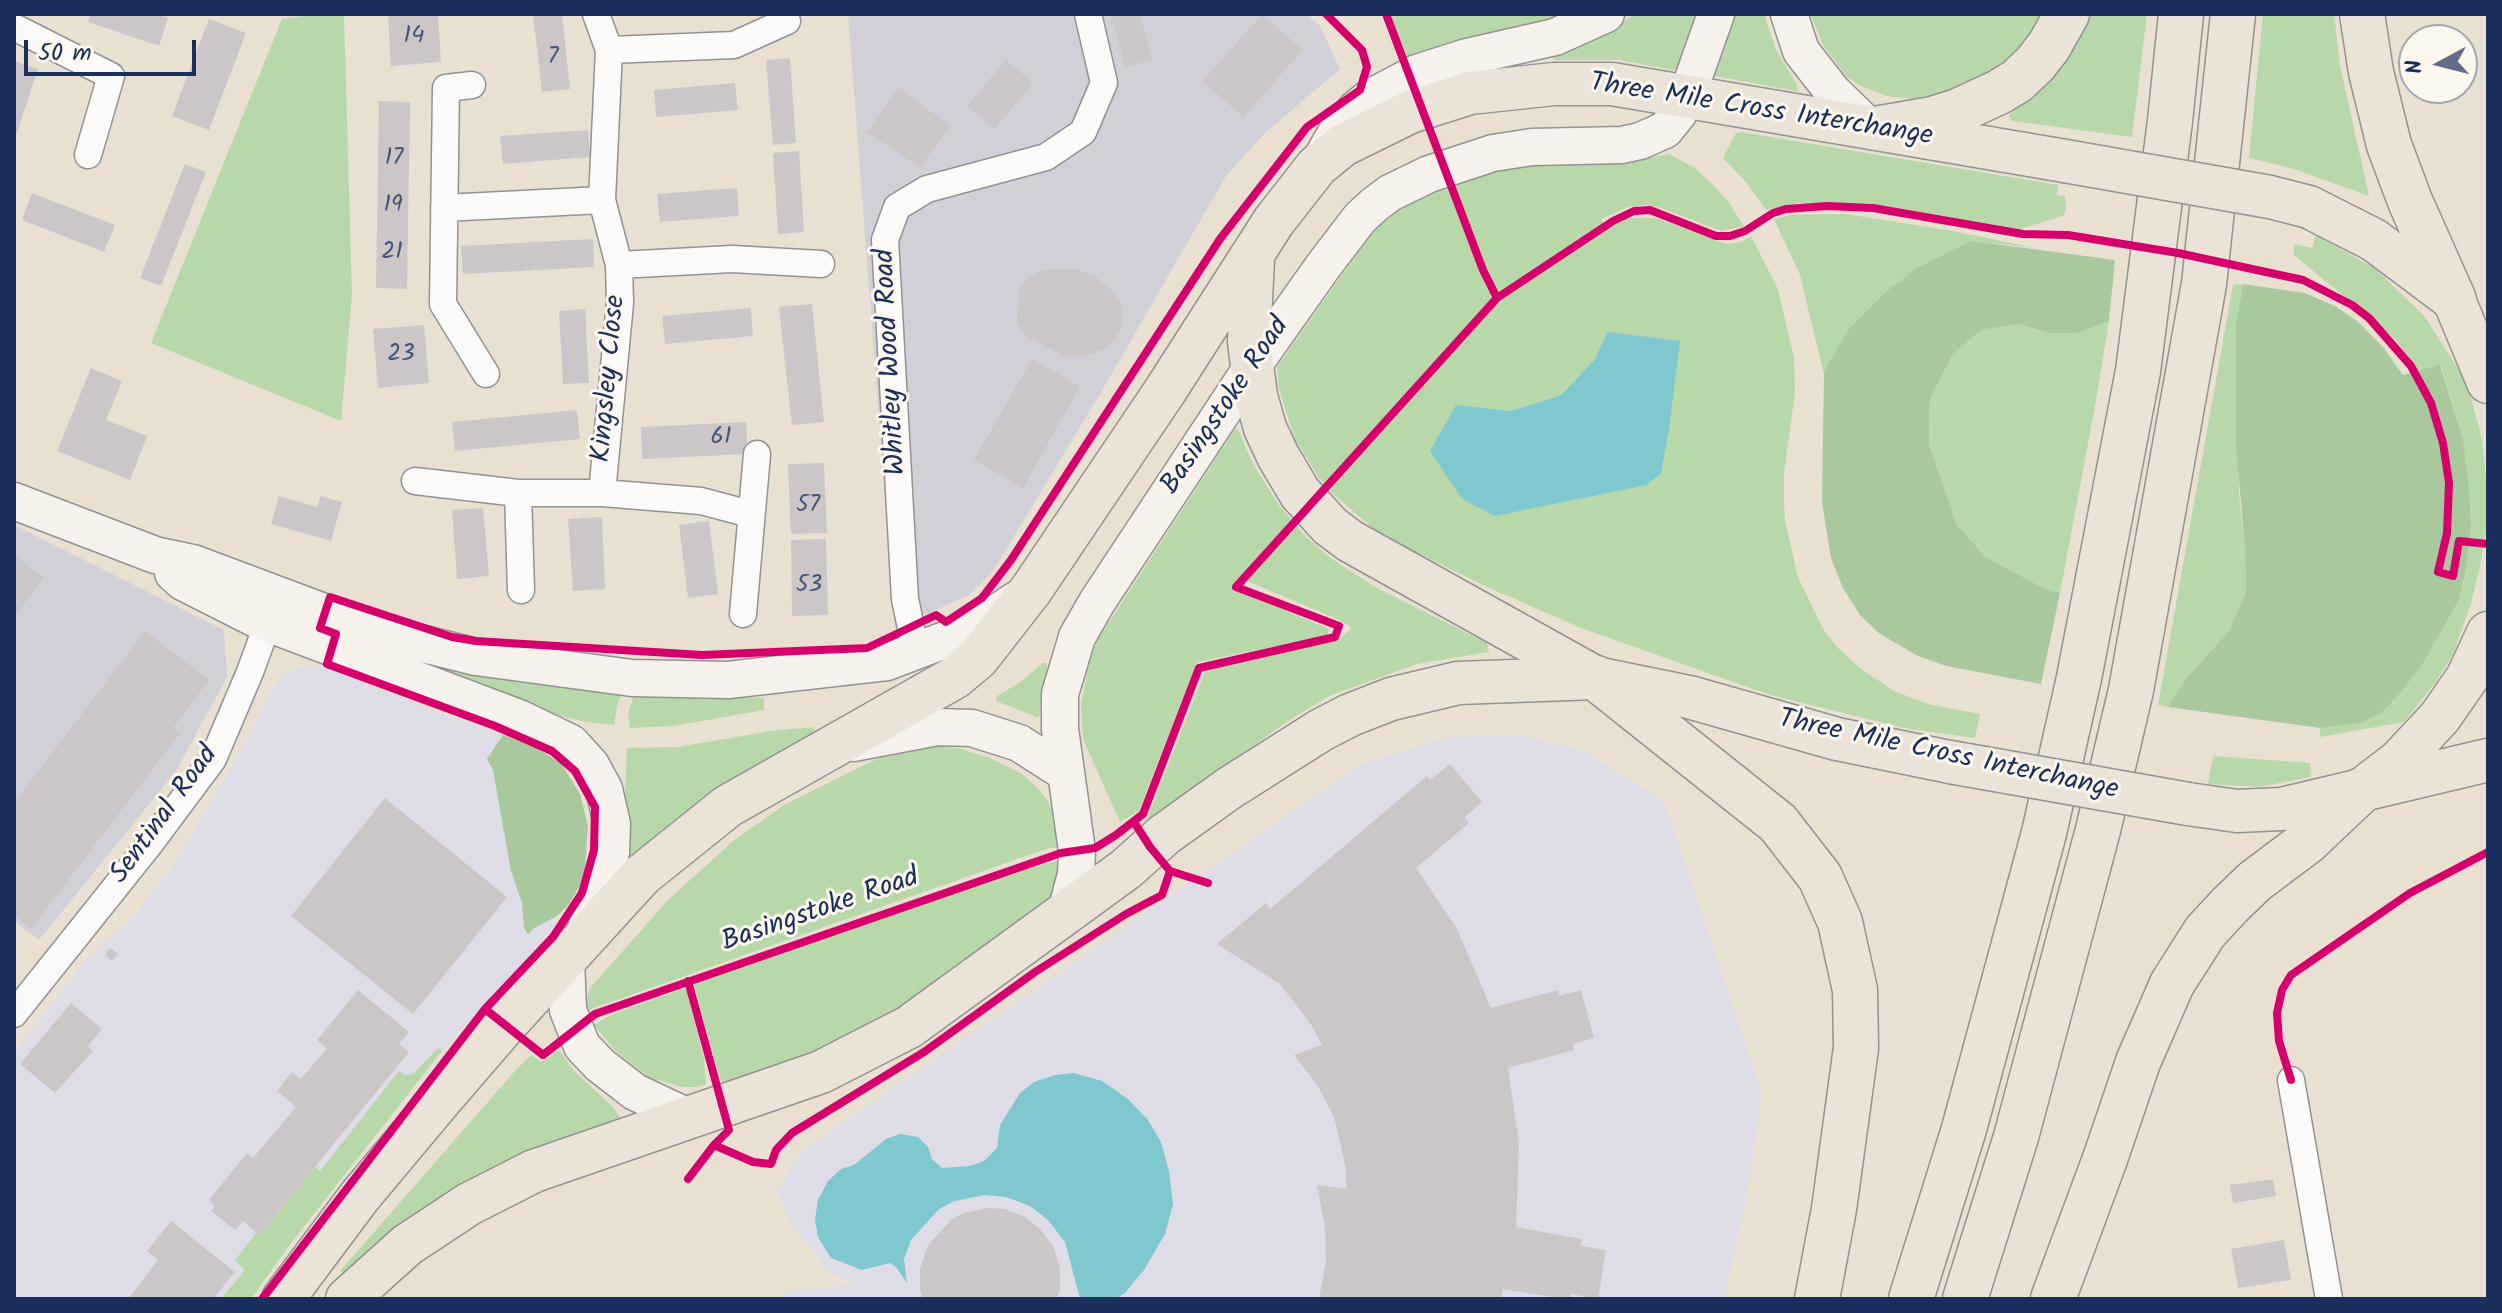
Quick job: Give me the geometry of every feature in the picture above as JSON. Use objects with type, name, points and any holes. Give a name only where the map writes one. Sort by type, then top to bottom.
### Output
[{"type":"highway","points":[[1875,128],[1933,119],[1999,92],[2035,64],[2067,14]]},
{"type":"highway","points":[[1911,1299],[1964,1129],[2044,833],[2079,678],[2138,371],[2181,14]]},
{"type":"highway","points":[[1965,1299],[2016,1137],[2098,830],[2131,690],[2204,284],[2233,14]]},
{"type":"highway","points":[[2362,14],[2371,72],[2389,145],[2488,382]]},
{"type":"highway","name":"Three Mile Cross Interchange","points":[[2454,300],[2374,240],[2309,207],[2270,197],[1875,128],[1676,113],[1612,84],[1554,84],[1470,93],[1390,120],[1343,145],[1317,166],[1274,221],[1254,253],[1249,317],[1252,367],[1260,412],[1278,456],[1300,493],[1330,526],[1369,552],[1596,678],[1689,697],[1837,739],[1950,762],[2237,811],[2282,809],[2363,789],[2399,761],[2430,730],[2467,678],[2488,633]]},
{"type":"highway","points":[[283,1299],[360,1196],[505,1025],[642,875],[698,828],[759,787],[967,668],[1031,590],[1254,253]]},
{"type":"highway","points":[[2454,300],[2488,343]]},
{"type":"highway","points":[[347,1299],[407,1245],[469,1204],[534,1171],[782,1087],[854,1057],[931,1012],[1126,869],[1164,835],[1228,789],[1350,715],[1411,693],[1458,683],[1596,678],[1778,823],[1820,877],[1840,922],[1855,990],[1856,1048],[1834,1209],[1817,1299]]},
{"type":"highway","points":[[2053,1299],[2138,1062],[2172,984],[2205,932],[2255,881],[2307,842],[2363,789],[2488,760]]},
{"type":"main road","points":[[1317,166],[1340,126],[1356,109],[1368,99],[1417,73],[1467,57],[1555,37],[1606,14]]},
{"type":"main road","points":[[1676,113],[1716,14]]},
{"type":"main road","points":[[1789,14],[1801,51],[1833,92],[1875,128]]},
{"type":"main road","name":"Basingstoke Road","points":[[1066,912],[1076,874],[1077,851],[1060,729],[1060,694],[1077,637],[1252,367],[1360,218],[1390,193],[1429,174],[1493,153],[1532,147],[1622,145],[1640,141],[1676,113]]},
{"type":"main road","points":[[14,501],[155,555],[193,563],[272,610],[561,736],[580,752],[604,789],[612,824],[611,853],[574,950],[568,1010],[582,1046],[600,1065],[635,1092],[688,1117]]},
{"type":"main road","points":[[272,610],[476,657],[632,678],[728,680],[867,666],[916,652],[971,630],[1031,590]]},
{"type":"main road","points":[[829,749],[937,727],[972,728],[1019,743],[1066,773]]},
{"type":"street","name":"Kingsley Close","points":[[596,14],[609,50],[602,200],[619,265],[620,303],[602,493]]},
{"type":"street","name":"Whitley Wood Road","points":[[916,652],[905,599],[885,240],[897,207],[927,189],[1046,157],[1083,132],[1104,83],[1088,14]]},
{"type":"street","points":[[609,50],[734,45],[787,21]]},
{"type":"street","points":[[14,27],[111,76],[88,155]]},
{"type":"street","points":[[472,85],[446,88],[443,304],[486,374]]},
{"type":"street","points":[[444,208],[602,200]]},
{"type":"street","name":"Kingsley Close","points":[[619,265],[732,259],[821,264]]},
{"type":"street","points":[[743,614],[757,454]]},
{"type":"street","name":"Kingsley Close","points":[[415,481],[518,493],[602,493],[701,501],[750,514]]},
{"type":"street","points":[[518,493],[521,590]]},
{"type":"street","name":"Sentinal Road","points":[[14,1014],[149,845],[213,759],[272,610]]},
{"type":"street","points":[[2291,1080],[2329,1299]]},
{"type":"shaded area","points":[[848,14],[1306,14],[1320,26],[1340,69],[1265,133],[1226,176],[993,571],[969,595],[895,628]]},
{"type":"shaded area","points":[[14,525],[224,630],[227,677],[176,771],[39,940],[14,921]]},
{"type":"shaded area","points":[[320,665],[429,710],[528,744],[555,926],[442,1051],[291,1243],[251,1299],[14,1299],[14,1052],[84,962],[137,912],[172,868],[246,742],[270,692],[283,675]]},
{"type":"shaded area","points":[[1521,735],[1582,750],[1663,800],[1762,1092],[1750,1179],[1725,1299],[783,1299],[787,1291],[856,1284],[831,1273],[790,1223],[777,1190],[802,1151],[1361,764],[1449,737]]},
{"type":"green space","points":[[344,14],[352,295],[341,421],[151,343],[282,19]]},
{"type":"green space","points":[[1388,14],[1593,14],[1410,63]]},
{"type":"green space","points":[[1636,14],[1703,14],[1679,71],[1619,60],[1554,60],[1553,56],[1612,29]]},
{"type":"green space","points":[[1731,14],[1764,14],[1776,50],[1796,83],[1796,91],[1714,76]]},
{"type":"green space","points":[[1810,14],[2052,14],[1998,75],[1942,96],[1917,99],[1886,96],[1847,77],[1823,45]]},
{"type":"green space","points":[[2086,14],[2147,14],[2132,137],[2012,121],[2009,115],[2038,88]]},
{"type":"green space","points":[[2263,14],[2334,14],[2340,65],[2369,196],[2294,169],[2249,158]]},
{"type":"green space","points":[[1736,133],[2058,185],[2057,195],[2065,196],[2066,211],[2063,216],[2017,230],[1867,203],[1798,203],[1766,210],[1746,182],[1723,158]]},
{"type":"green space","points":[[1669,154],[1695,168],[1712,184],[1744,226],[1721,231],[1647,205],[1628,207],[1601,219],[1608,229],[1628,218],[1656,218],[1726,244],[1741,242],[1751,236],[1778,289],[1794,358],[1795,392],[1784,474],[1784,499],[1785,521],[1798,577],[1823,629],[1838,648],[1860,668],[1894,691],[1928,704],[1980,714],[1975,738],[1909,729],[1770,695],[1581,628],[1381,535],[1319,478],[1295,439],[1279,389],[1277,367],[1379,225],[1401,207],[1459,180],[1546,164],[1617,164]],"holes":[[[1607,332],[1647,485],[1456,406],[1511,411],[1561,395],[1595,359]]]},
{"type":"green space","points":[[1846,214],[2035,248],[1972,241],[1824,375],[1800,275],[1774,219],[1790,215]]},
{"type":"green space","points":[[2316,235],[2376,269],[2425,317],[2470,394],[2482,439],[2486,478],[2486,527],[2471,604],[2453,654],[2436,682],[2404,722],[2320,737],[2320,728],[2361,723],[2403,690],[2424,662],[2459,600],[2471,525],[2463,439],[2441,366],[2419,371],[2393,337],[2294,255],[2294,244],[2312,248]]},
{"type":"green space","points":[[1972,241],[2115,260],[2109,321],[2077,333],[2049,333],[2018,324],[1981,330],[1953,354],[1930,398],[1929,444],[1957,525],[1986,557],[2047,590],[2060,593],[2041,684],[1946,666],[1918,656],[1880,634],[1860,615],[1843,588],[1831,558],[1822,502],[1824,372],[1849,329],[1887,291],[1917,268]]},
{"type":"green space","points":[[2243,284],[2236,324],[2239,494],[2246,593],[2228,632],[2185,680],[2168,707],[2158,705],[2233,285]]},
{"type":"green space","points":[[2243,284],[2305,293],[2335,306],[2357,321],[2383,347],[2403,375],[2440,365],[2463,439],[2471,525],[2459,600],[2424,662],[2403,690],[2382,712],[2361,723],[2320,728],[2168,707],[2185,680],[2228,632],[2246,593],[2236,446],[2236,324]]},
{"type":"green space","points":[[2109,321],[2060,593],[2047,590],[1986,557],[1957,525],[1929,444],[1930,398],[1953,354],[1981,330],[2018,324],[2048,333],[2077,333]]},
{"type":"green space","points":[[1235,429],[1278,504],[1306,537],[1332,559],[1375,587],[1487,643],[1489,652],[1417,664],[1329,696],[1288,721],[1145,825],[1205,671],[1339,639],[1352,628],[1247,581],[1234,589],[1329,629],[1327,636],[1197,662],[1139,811],[1120,822],[1083,739],[1081,706],[1088,665],[1098,639]]},
{"type":"green space","points":[[346,632],[624,690],[618,702],[614,725],[586,722],[534,710]]},
{"type":"green space","points":[[1047,663],[1047,668],[1039,718],[996,701],[997,696]]},
{"type":"green space","points":[[635,692],[764,698],[764,710],[673,726],[630,728],[628,713]]},
{"type":"green space","points":[[813,727],[816,733],[727,781],[622,867],[627,748],[678,747]]},
{"type":"green space","points":[[503,735],[538,749],[561,763],[580,794],[588,826],[585,868],[579,887],[557,916],[528,934],[511,871],[493,770],[487,759]]},
{"type":"green space","points":[[924,744],[961,749],[990,758],[1022,774],[1048,802],[1055,817],[1061,848],[1029,855],[588,1010],[586,998],[591,987],[668,900],[733,841],[784,805],[893,751]]},
{"type":"green space","points":[[2213,756],[2310,763],[2311,777],[2259,787],[2208,784]]},
{"type":"green space","points":[[1064,862],[1059,883],[1051,896],[932,990],[837,1045],[721,1082],[694,985],[696,983],[1009,873]]},
{"type":"green space","points":[[686,988],[704,1058],[706,1085],[697,1087],[682,1087],[650,1078],[617,1053],[594,1025],[611,1015]]},
{"type":"green space","points":[[438,1048],[442,1051],[291,1243],[251,1299],[221,1299],[245,1270],[235,1260],[257,1232],[260,1234],[315,1167],[320,1171],[399,1071],[405,1075],[413,1074]]},
{"type":"green space","points":[[559,1050],[574,1071],[614,1108],[621,1119],[345,1275],[340,1271],[514,1072],[531,1055],[541,1062]]},
{"type":"water","points":[[1607,332],[1680,341],[1661,473],[1647,485],[1495,516],[1462,499],[1430,451],[1456,405],[1511,411],[1561,395],[1595,359]]},
{"type":"water","points":[[1074,1073],[1102,1081],[1128,1099],[1148,1120],[1161,1142],[1169,1171],[1173,1204],[1165,1234],[1144,1270],[1125,1293],[1115,1299],[1083,1299],[1079,1295],[1065,1242],[1048,1220],[1030,1206],[1006,1197],[984,1195],[955,1201],[939,1209],[911,1240],[904,1259],[907,1283],[890,1263],[862,1270],[831,1258],[818,1237],[815,1219],[818,1200],[828,1181],[841,1169],[854,1165],[886,1139],[900,1134],[918,1137],[942,1168],[970,1166],[984,1161],[997,1148],[1000,1125],[1020,1093],[1034,1082]]},
{"type":"building","points":[[90,14],[158,14],[168,18],[159,46],[88,22]]},
{"type":"building","points":[[388,14],[438,14],[441,62],[391,66]]},
{"type":"building","points":[[533,14],[562,14],[570,89],[542,92]]},
{"type":"building","points":[[1111,14],[1140,14],[1152,60],[1125,67]]},
{"type":"building","points":[[1262,14],[1303,50],[1243,117],[1203,81]]},
{"type":"building","points":[[209,19],[246,33],[209,130],[172,116]]},
{"type":"building","points":[[790,58],[796,143],[773,145],[766,60]]},
{"type":"building","points":[[1006,60],[1033,83],[995,129],[967,106]]},
{"type":"building","points":[[14,61],[38,69],[15,139],[14,139]]},
{"type":"building","points":[[735,83],[738,110],[656,117],[654,90]]},
{"type":"building","points":[[898,88],[950,125],[920,168],[867,132]]},
{"type":"building","points":[[379,101],[410,102],[407,289],[376,288]]},
{"type":"building","points":[[588,130],[590,157],[503,164],[500,136]]},
{"type":"building","points":[[799,151],[804,232],[778,234],[773,153]]},
{"type":"building","points":[[185,164],[206,172],[161,286],[140,278]]},
{"type":"building","points":[[737,188],[739,216],[660,222],[657,194]]},
{"type":"building","points":[[32,193],[115,225],[104,252],[22,220]]},
{"type":"building","points":[[593,239],[594,267],[463,274],[461,246]]},
{"type":"building","points":[[1074,269],[1094,275],[1120,302],[1123,326],[1109,347],[1083,357],[1064,356],[1027,337],[1017,323],[1019,290],[1038,271]]},
{"type":"building","points":[[812,304],[824,422],[792,425],[779,307]]},
{"type":"building","points":[[751,308],[753,336],[665,344],[662,316]]},
{"type":"building","points":[[585,309],[589,383],[563,384],[559,311]]},
{"type":"building","points":[[424,325],[429,383],[378,388],[373,329]]},
{"type":"building","points":[[1032,359],[1080,386],[1023,488],[974,460]]},
{"type":"building","points":[[91,368],[122,381],[106,420],[147,436],[130,480],[57,451]]},
{"type":"building","points":[[577,410],[580,439],[455,451],[452,422]]},
{"type":"building","points":[[746,422],[748,454],[642,459],[641,427]]},
{"type":"building","points":[[824,463],[827,533],[791,534],[788,464]]},
{"type":"building","points":[[279,496],[317,507],[321,496],[342,502],[331,541],[271,524]]},
{"type":"building","points":[[483,508],[489,576],[457,579],[452,510]]},
{"type":"building","points":[[602,517],[605,589],[573,591],[568,519]]},
{"type":"building","points":[[709,521],[718,594],[688,598],[679,525]]},
{"type":"building","points":[[826,539],[828,615],[792,616],[791,540]]},
{"type":"building","points":[[14,555],[44,578],[14,617]]},
{"type":"building","points":[[145,631],[209,680],[173,728],[180,733],[31,929],[14,915],[14,803]]},
{"type":"building","points":[[1450,764],[1482,802],[1464,818],[1469,823],[1416,868],[1457,929],[1491,1008],[1558,990],[1559,996],[1581,990],[1594,1038],[1573,1044],[1574,1050],[1508,1068],[1519,1143],[1516,1227],[1582,1239],[1581,1246],[1606,1250],[1598,1299],[1571,1294],[1571,1299],[1564,1299],[1503,1289],[1501,1299],[1319,1299],[1326,1261],[1325,1228],[1317,1185],[1346,1189],[1346,1169],[1334,1117],[1318,1086],[1294,1055],[1322,1045],[1312,1026],[1280,984],[1217,944],[1266,903],[1270,909],[1427,776],[1430,780]]},
{"type":"building","points":[[385,798],[507,897],[413,1014],[291,916]]},
{"type":"building","points":[[110,948],[118,954],[112,961],[105,954]]},
{"type":"building","points":[[358,990],[409,1032],[399,1044],[409,1052],[259,1235],[243,1221],[235,1230],[211,1211],[215,1206],[209,1200],[247,1153],[253,1158],[296,1107],[277,1091],[292,1072],[301,1079],[327,1048],[317,1040]]},
{"type":"building","points":[[71,1003],[102,1029],[88,1046],[93,1051],[55,1093],[20,1064]]},
{"type":"building","points":[[2273,1179],[2276,1196],[2233,1203],[2230,1185]]},
{"type":"building","points":[[988,1208],[1005,1209],[1025,1217],[1039,1228],[1053,1246],[1060,1268],[1057,1299],[923,1299],[920,1269],[928,1245],[952,1219],[963,1213]]},
{"type":"building","points":[[171,1221],[235,1272],[213,1299],[128,1299],[158,1260],[147,1251]]},
{"type":"building","points":[[2284,1240],[2291,1280],[2238,1288],[2231,1249]]},
{"type":"cycle path","points":[[262,1299],[485,1009],[553,937],[582,893],[594,850],[595,807],[575,771],[552,751],[495,726],[327,664],[336,634],[320,628],[330,597],[452,637],[476,641],[702,655],[867,648],[936,615],[946,622],[982,598],[1011,560],[1220,239],[1307,127],[1360,90],[1367,67],[1362,50],[1326,14]]},
{"type":"cycle path","points":[[1386,14],[1483,270],[1497,298]]},
{"type":"cycle path","points":[[485,1009],[543,1055],[595,1014],[1061,853],[1095,848],[1116,835],[1143,814],[1199,668],[1335,637],[1339,626],[1236,587],[1497,298],[1613,221],[1634,211],[1650,210],[1716,236],[1730,236],[1786,209],[1827,206],[1873,208],[2023,234],[2068,235],[2178,253],[2303,280],[2352,305],[2369,318],[2411,366],[2431,403],[2443,443],[2449,483],[2447,533],[2438,572],[2453,576],[2459,541],[2488,544]]},
{"type":"cycle path","points":[[1134,822],[1170,871],[1208,883]]},
{"type":"cycle path","points":[[2291,1080],[2279,1041],[2277,1013],[2282,990],[2291,975],[2410,893],[2488,852]]},
{"type":"cycle path","points":[[714,1145],[753,1162],[771,1164],[776,1150],[792,1133],[924,1052],[1035,972],[1126,914],[1162,895],[1170,871]]},
{"type":"cycle path","points":[[688,981],[729,1130],[688,1179]]}]
